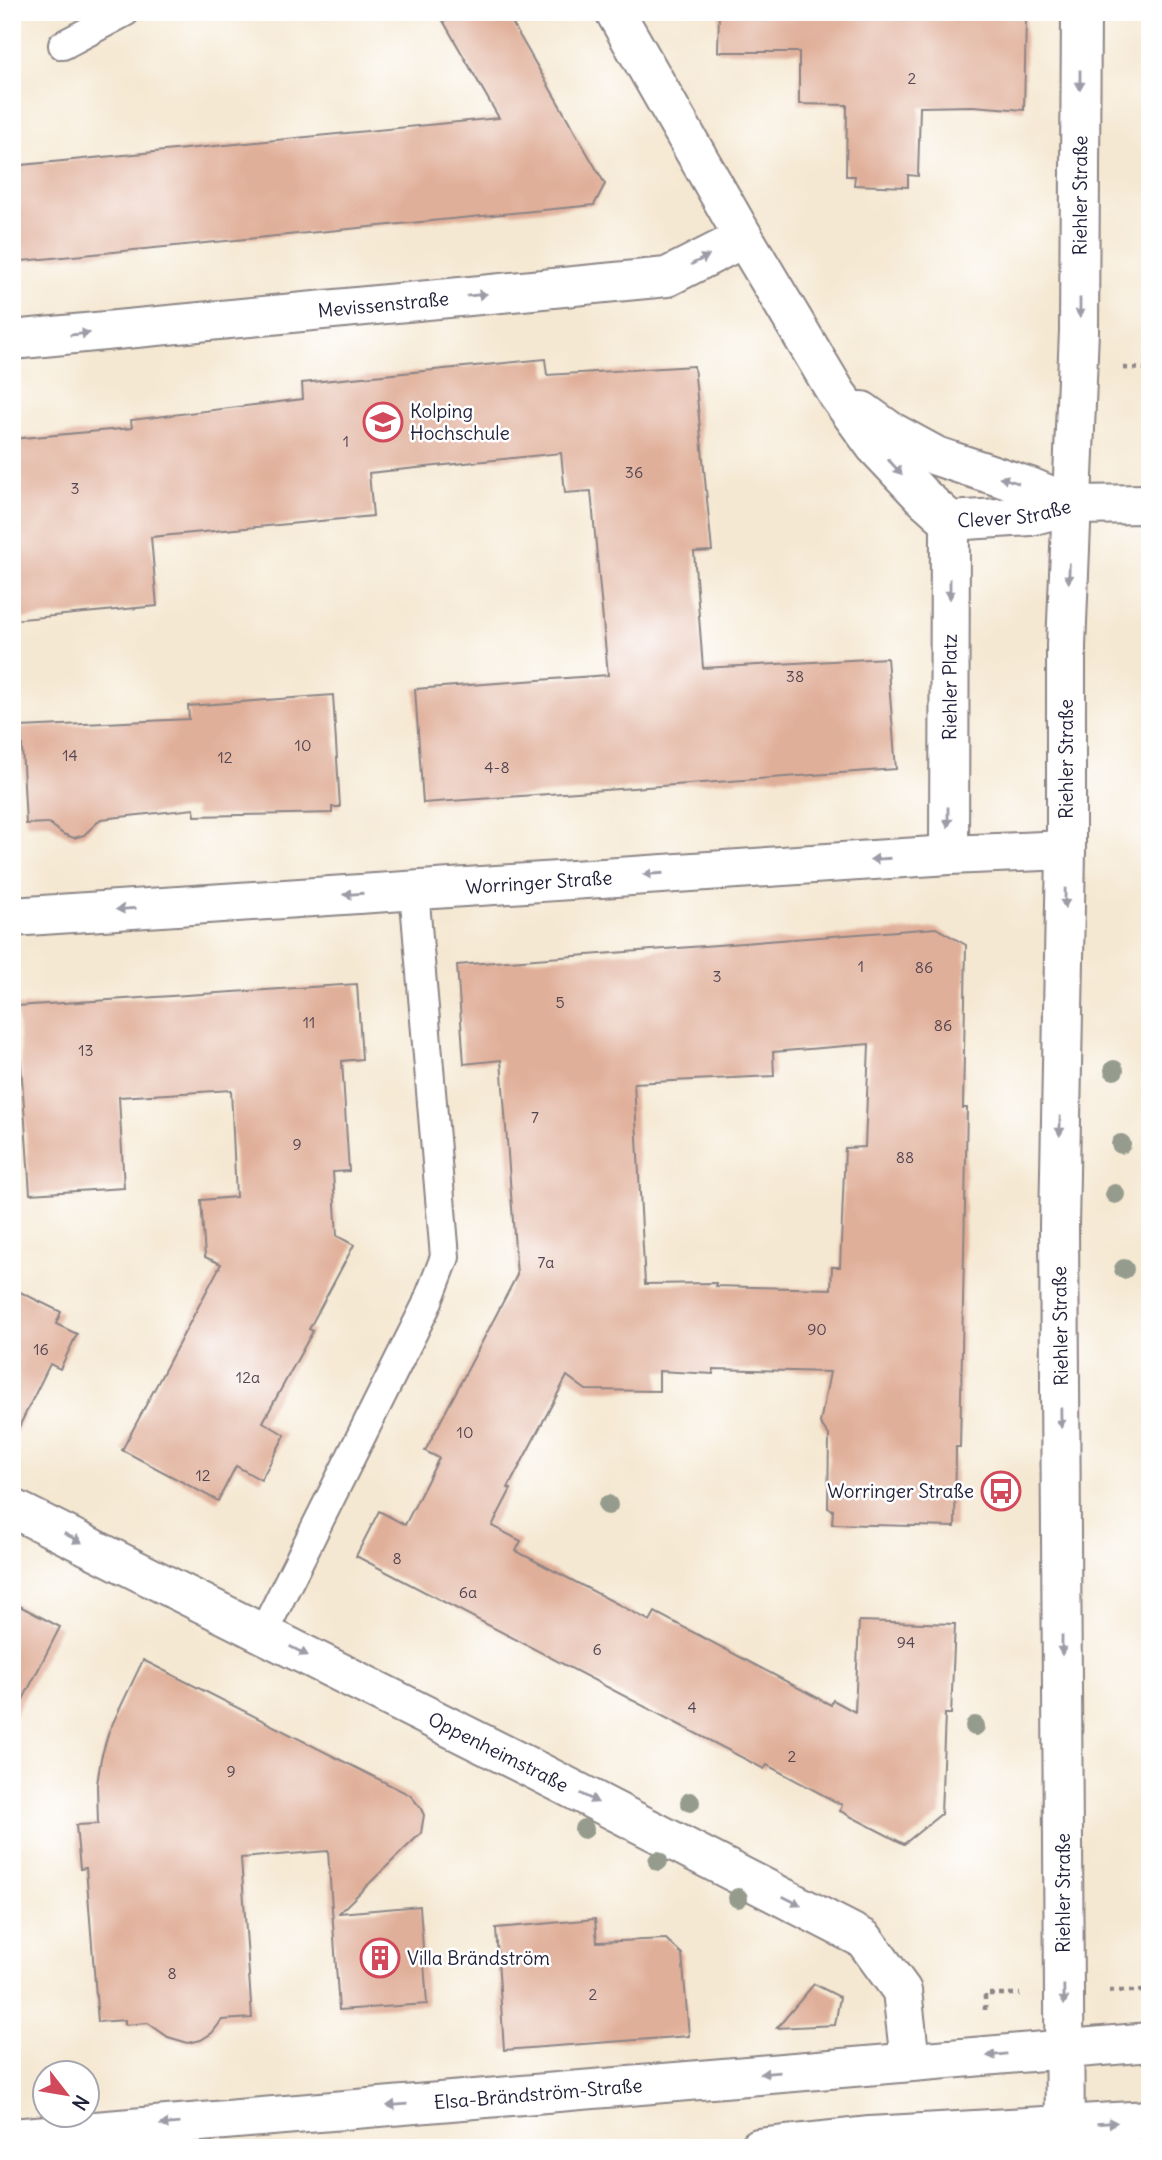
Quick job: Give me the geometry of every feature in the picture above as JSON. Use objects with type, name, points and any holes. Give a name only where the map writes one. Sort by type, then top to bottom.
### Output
[{"type":"street","name":"Clever Straße","points":[[615,12],[837,394],[875,446],[950,521],[1030,516],[1072,505]]},
{"type":"street","name":"Riehler Straße","points":[[1065,2137],[1059,1227],[1066,850],[1066,646],[1079,331],[1081,12]]},
{"type":"street","name":"Mevissenstraße","points":[[12,340],[667,277],[744,238]]},
{"type":"street","name":"Clever Straße","points":[[837,394],[890,431],[936,456],[1030,487],[1072,505]]},
{"type":"street","points":[[1072,505],[1150,504]]},
{"type":"street","name":"Riehler Platz","points":[[948,855],[950,521]]},
{"type":"street","name":"Worringer Straße","points":[[12,917],[948,855],[1066,850]]},
{"type":"street","name":"Oppenheimstraße","points":[[12,1508],[864,1939],[902,1991],[911,2061]]},
{"type":"street","name":"Elsa-Brändström-Straße","points":[[12,2138],[1150,2042]]},
{"type":"street","points":[[759,2148],[870,2136],[1065,2137],[1150,2120]]},
{"type":"lane","points":[[63,45],[125,12]]},
{"type":"lane","points":[[263,1633],[426,1306],[445,1257],[414,890]]},
{"type":"building","points":[[438,12],[506,12],[605,184],[594,205],[12,262],[12,166],[499,118]]},
{"type":"building","points":[[719,12],[954,12],[1026,18],[1024,110],[973,106],[920,107],[918,176],[908,175],[908,187],[854,185],[855,176],[846,176],[847,105],[799,104],[799,52],[718,52]]},
{"type":"building","points":[[545,359],[547,375],[694,366],[712,551],[694,552],[703,668],[887,658],[896,769],[423,803],[415,689],[608,675],[591,491],[565,493],[561,453],[369,473],[373,516],[151,537],[157,606],[12,620],[12,439],[132,428],[131,420],[303,399],[302,383]]},
{"type":"building","points":[[333,695],[340,807],[332,807],[332,813],[195,816],[194,809],[101,819],[84,835],[74,838],[63,834],[49,823],[26,824],[21,727],[189,719],[188,706]]},
{"type":"building","points":[[936,928],[966,945],[963,1108],[967,1108],[960,1447],[956,1447],[955,1527],[832,1524],[833,1510],[828,1508],[829,1435],[820,1423],[830,1372],[713,1369],[713,1374],[659,1371],[659,1391],[586,1390],[567,1376],[508,1488],[511,1489],[492,1526],[521,1541],[516,1551],[650,1621],[655,1612],[831,1705],[833,1700],[855,1712],[859,1621],[955,1624],[951,1714],[945,1714],[941,1814],[904,1844],[840,1811],[842,1805],[767,1765],[764,1769],[356,1556],[379,1511],[405,1525],[439,1458],[425,1451],[517,1275],[501,1060],[464,1064],[457,965]],"holes":[[[869,1044],[865,1147],[845,1148],[840,1267],[832,1267],[831,1289],[716,1286],[716,1283],[645,1284],[634,1083],[774,1076],[773,1052]]]},
{"type":"building","points":[[357,984],[362,1059],[342,1061],[349,1171],[333,1172],[337,1236],[354,1245],[309,1329],[313,1331],[263,1422],[285,1435],[261,1480],[236,1466],[218,1501],[122,1450],[221,1264],[205,1257],[201,1200],[236,1197],[231,1090],[119,1097],[124,1188],[30,1194],[17,1006]]},
{"type":"building","points":[[12,1288],[61,1312],[56,1324],[77,1334],[60,1369],[50,1364],[12,1441]]},
{"type":"building","points":[[12,1602],[60,1627],[12,1721]]},
{"type":"building","points":[[143,1660],[410,1795],[420,1807],[424,1815],[421,1833],[339,1913],[420,1906],[427,2004],[339,2010],[328,1851],[241,1858],[252,2018],[222,2020],[212,2033],[201,2040],[188,2043],[168,2037],[148,2023],[125,2025],[125,2020],[98,2022],[86,1868],[80,1869],[76,1825],[98,1824],[97,1784],[101,1758],[109,1731]]},
{"type":"building","points":[[595,1919],[597,1942],[666,1939],[682,1954],[689,2036],[504,2050],[496,1928]]},
{"type":"building","points":[[814,1984],[840,1997],[835,2025],[777,2028]]},
{"type":"place","name":"Kolping Hochschule","points":[[383,422]]},
{"type":"place","name":"Worringer Straße","points":[[1001,1491]]},
{"type":"place","name":"Villa Brändström","points":[[380,1958]]}]
